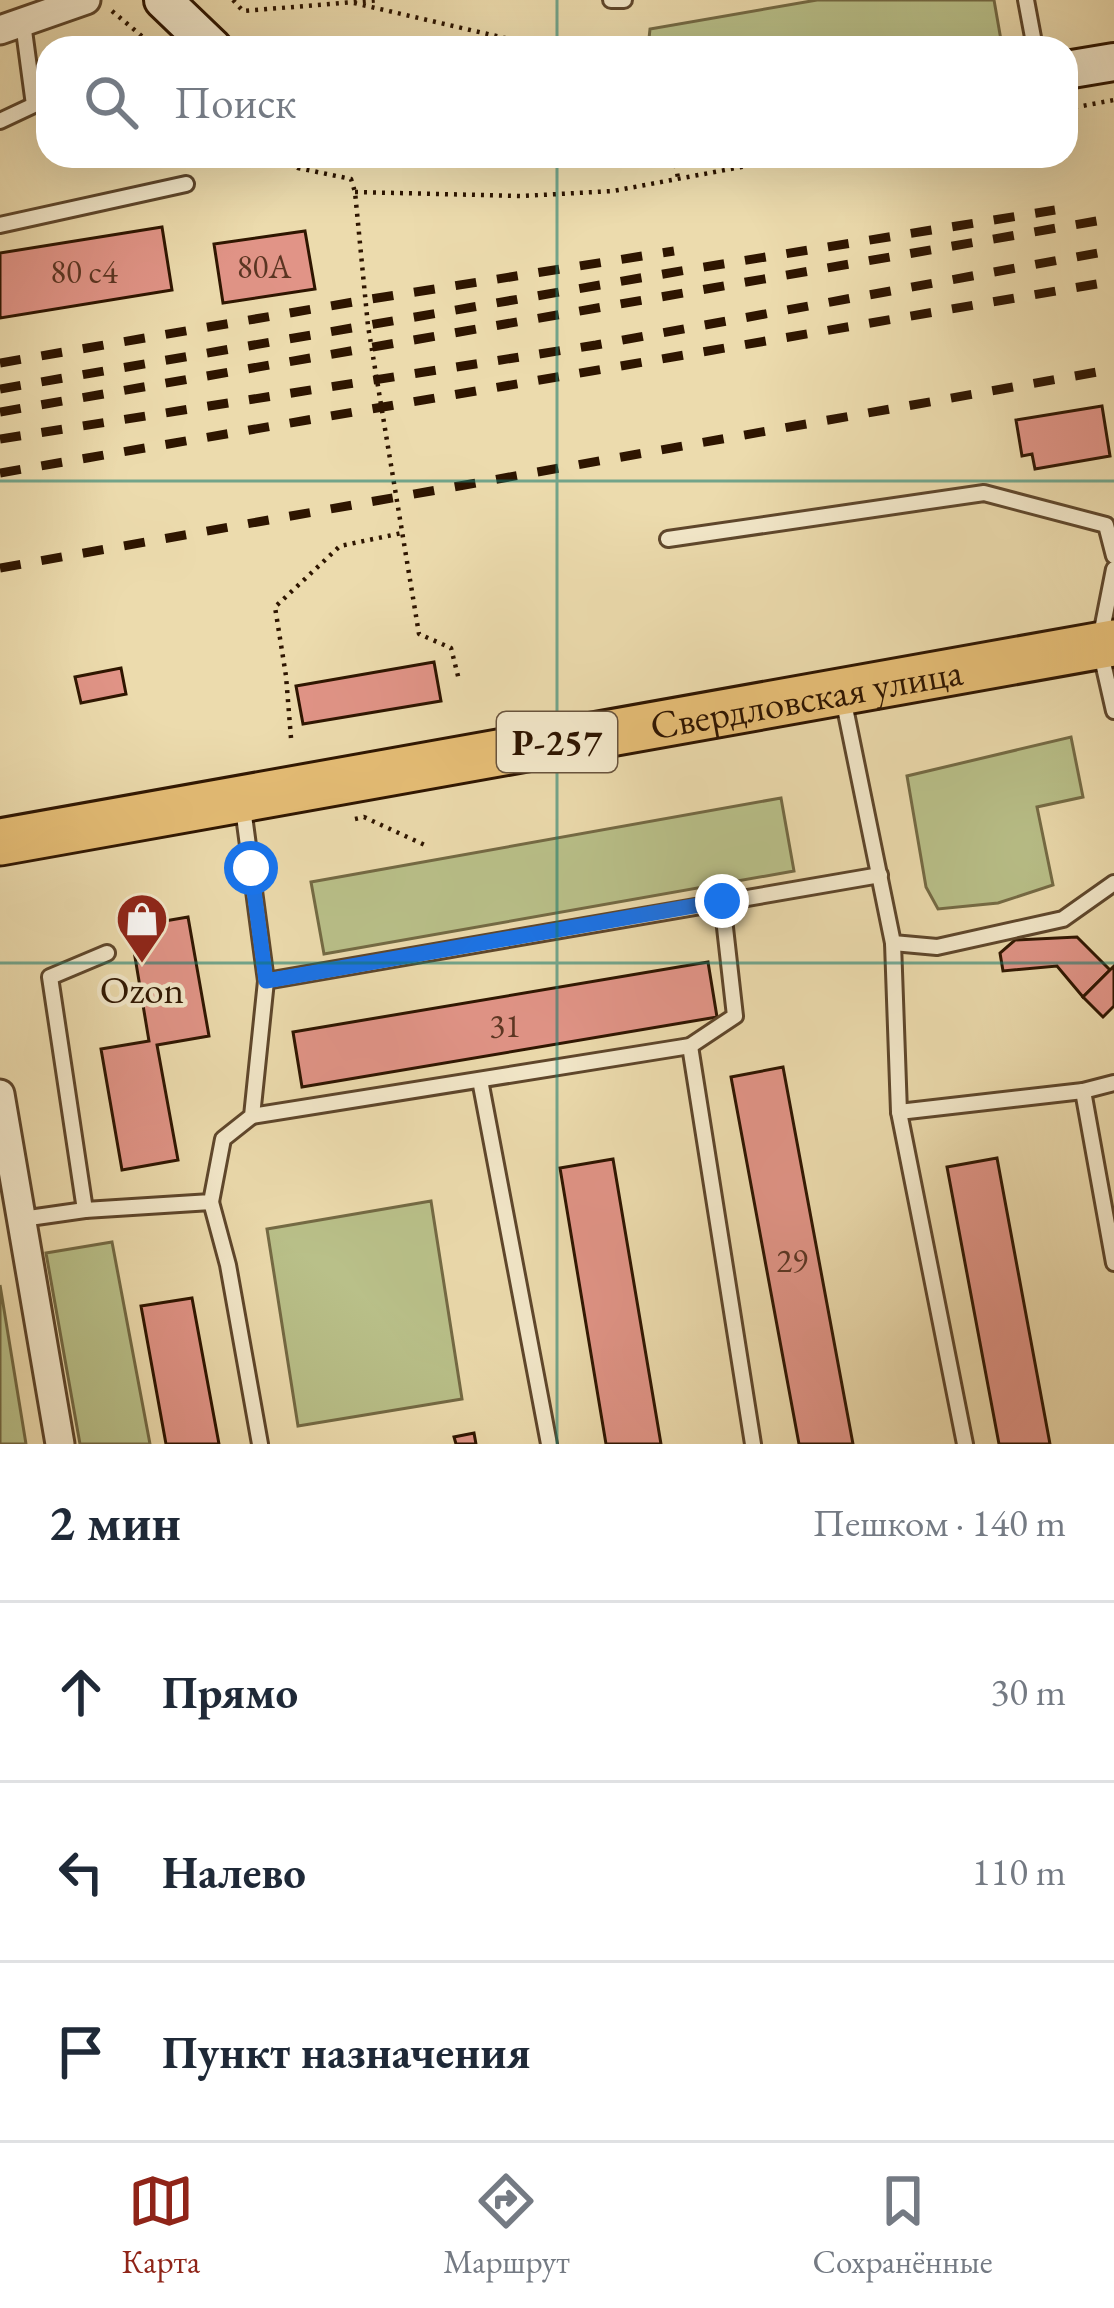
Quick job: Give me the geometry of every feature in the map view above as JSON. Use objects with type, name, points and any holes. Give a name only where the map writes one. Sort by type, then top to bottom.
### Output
[{"type":"highway","name":"Свердловская улица","points":[[0,842],[1107,644]]},
{"type":"main road","points":[[163,0],[200,36]]},
{"type":"main road","points":[[1078,68],[1114,62]]},
{"type":"street","points":[[12,27],[86,0]]},
{"type":"street","points":[[0,1094],[59,1444]]},
{"type":"lane","points":[[611,0],[624,0]]},
{"type":"lane","points":[[1026,0],[1033,36]]},
{"type":"lane","points":[[0,121],[34,105],[12,27]]},
{"type":"lane","points":[[0,225],[186,184]]},
{"type":"lane","points":[[668,539],[984,493],[1106,525],[1114,556]]},
{"type":"lane","points":[[1114,569],[1107,644],[1114,711]]},
{"type":"lane","points":[[842,693],[892,943],[899,1112],[965,1444]]},
{"type":"lane","points":[[242,799],[266,981],[251,1116]]},
{"type":"lane","points":[[266,981],[880,874]]},
{"type":"lane","points":[[892,943],[937,947],[1063,920],[1114,883]]},
{"type":"lane","points":[[260,1444],[228,1265],[211,1202],[224,1139],[251,1116],[690,1046],[735,1016],[722,901]]},
{"type":"lane","points":[[86,1210],[50,977],[107,953]]},
{"type":"lane","points":[[690,1046],[753,1444]]},
{"type":"lane","points":[[480,1080],[549,1444]]},
{"type":"lane","points":[[899,1112],[1114,1083]]},
{"type":"lane","points":[[1083,1090],[1114,1263]]},
{"type":"lane","points":[[22,1219],[211,1202]]},
{"type":"path","points":[[99,0],[142,36]]},
{"type":"path","points":[[233,0],[243,11],[380,0]]},
{"type":"path","points":[[354,3],[496,36]]},
{"type":"path","points":[[1078,107],[1114,100]]},
{"type":"path","points":[[298,168],[351,179],[365,300],[419,634],[451,648],[459,680]]},
{"type":"path","points":[[676,168],[678,178]]},
{"type":"path","points":[[355,192],[522,196],[613,190],[733,168]]},
{"type":"path","points":[[291,738],[275,607],[340,546],[402,533]]},
{"type":"path","points":[[345,820],[364,818],[429,847]]},
{"type":"green space","points":[[817,0],[994,0],[1000,36],[649,36],[650,29]]},
{"type":"green space","points":[[1071,737],[1083,797],[1037,807],[1053,885],[998,903],[938,909],[926,887],[907,776]]},
{"type":"green space","points":[[781,798],[794,871],[324,954],[311,882]]},
{"type":"green space","points":[[431,1201],[462,1399],[298,1426],[267,1229]]},
{"type":"green space","points":[[112,1242],[150,1444],[80,1444],[46,1253]]},
{"type":"green space","points":[[0,1285],[26,1444],[0,1444]]},
{"type":"building","points":[[162,227],[172,290],[0,318],[0,253]]},
{"type":"building","points":[[305,231],[315,289],[223,303],[214,244]]},
{"type":"building","points":[[1102,406],[1110,456],[1035,469],[1032,454],[1022,456],[1016,420]]},
{"type":"building","points":[[434,662],[441,701],[303,724],[296,686]]},
{"type":"building","points":[[121,668],[126,694],[81,703],[75,677]]},
{"type":"building","points":[[188,917],[209,1036],[157,1045],[178,1160],[122,1170],[101,1049],[149,1041],[130,927]]},
{"type":"building","points":[[1077,937],[1110,970],[1083,997],[1057,966],[1003,971],[1000,953],[1015,940]]},
{"type":"building","points":[[708,962],[717,1017],[302,1087],[293,1032]]},
{"type":"building","points":[[1114,966],[1114,1006],[1103,1017],[1083,997]]},
{"type":"building","points":[[783,1067],[853,1444],[799,1444],[731,1077]]},
{"type":"building","points":[[997,1158],[1050,1444],[999,1444],[947,1167]]},
{"type":"building","points":[[613,1159],[661,1444],[606,1444],[560,1168]]},
{"type":"building","points":[[192,1298],[219,1444],[166,1444],[141,1306]]},
{"type":"building","points":[[474,1433],[476,1444],[456,1444],[454,1437]]},
{"type":"railway","points":[[0,389],[1055,210]]},
{"type":"railway","points":[[0,412],[1114,218]]},
{"type":"railway","points":[[0,439],[596,345],[1114,250]]},
{"type":"railway","points":[[0,363],[674,251]]},
{"type":"railway","points":[[0,473],[1114,281]]},
{"type":"railway","points":[[0,568],[1114,369]]},
{"type":"place","name":"Ozon","points":[[142,965]]},
{"type":"route","points":[[251,868],[266,981],[722,901]]}]
